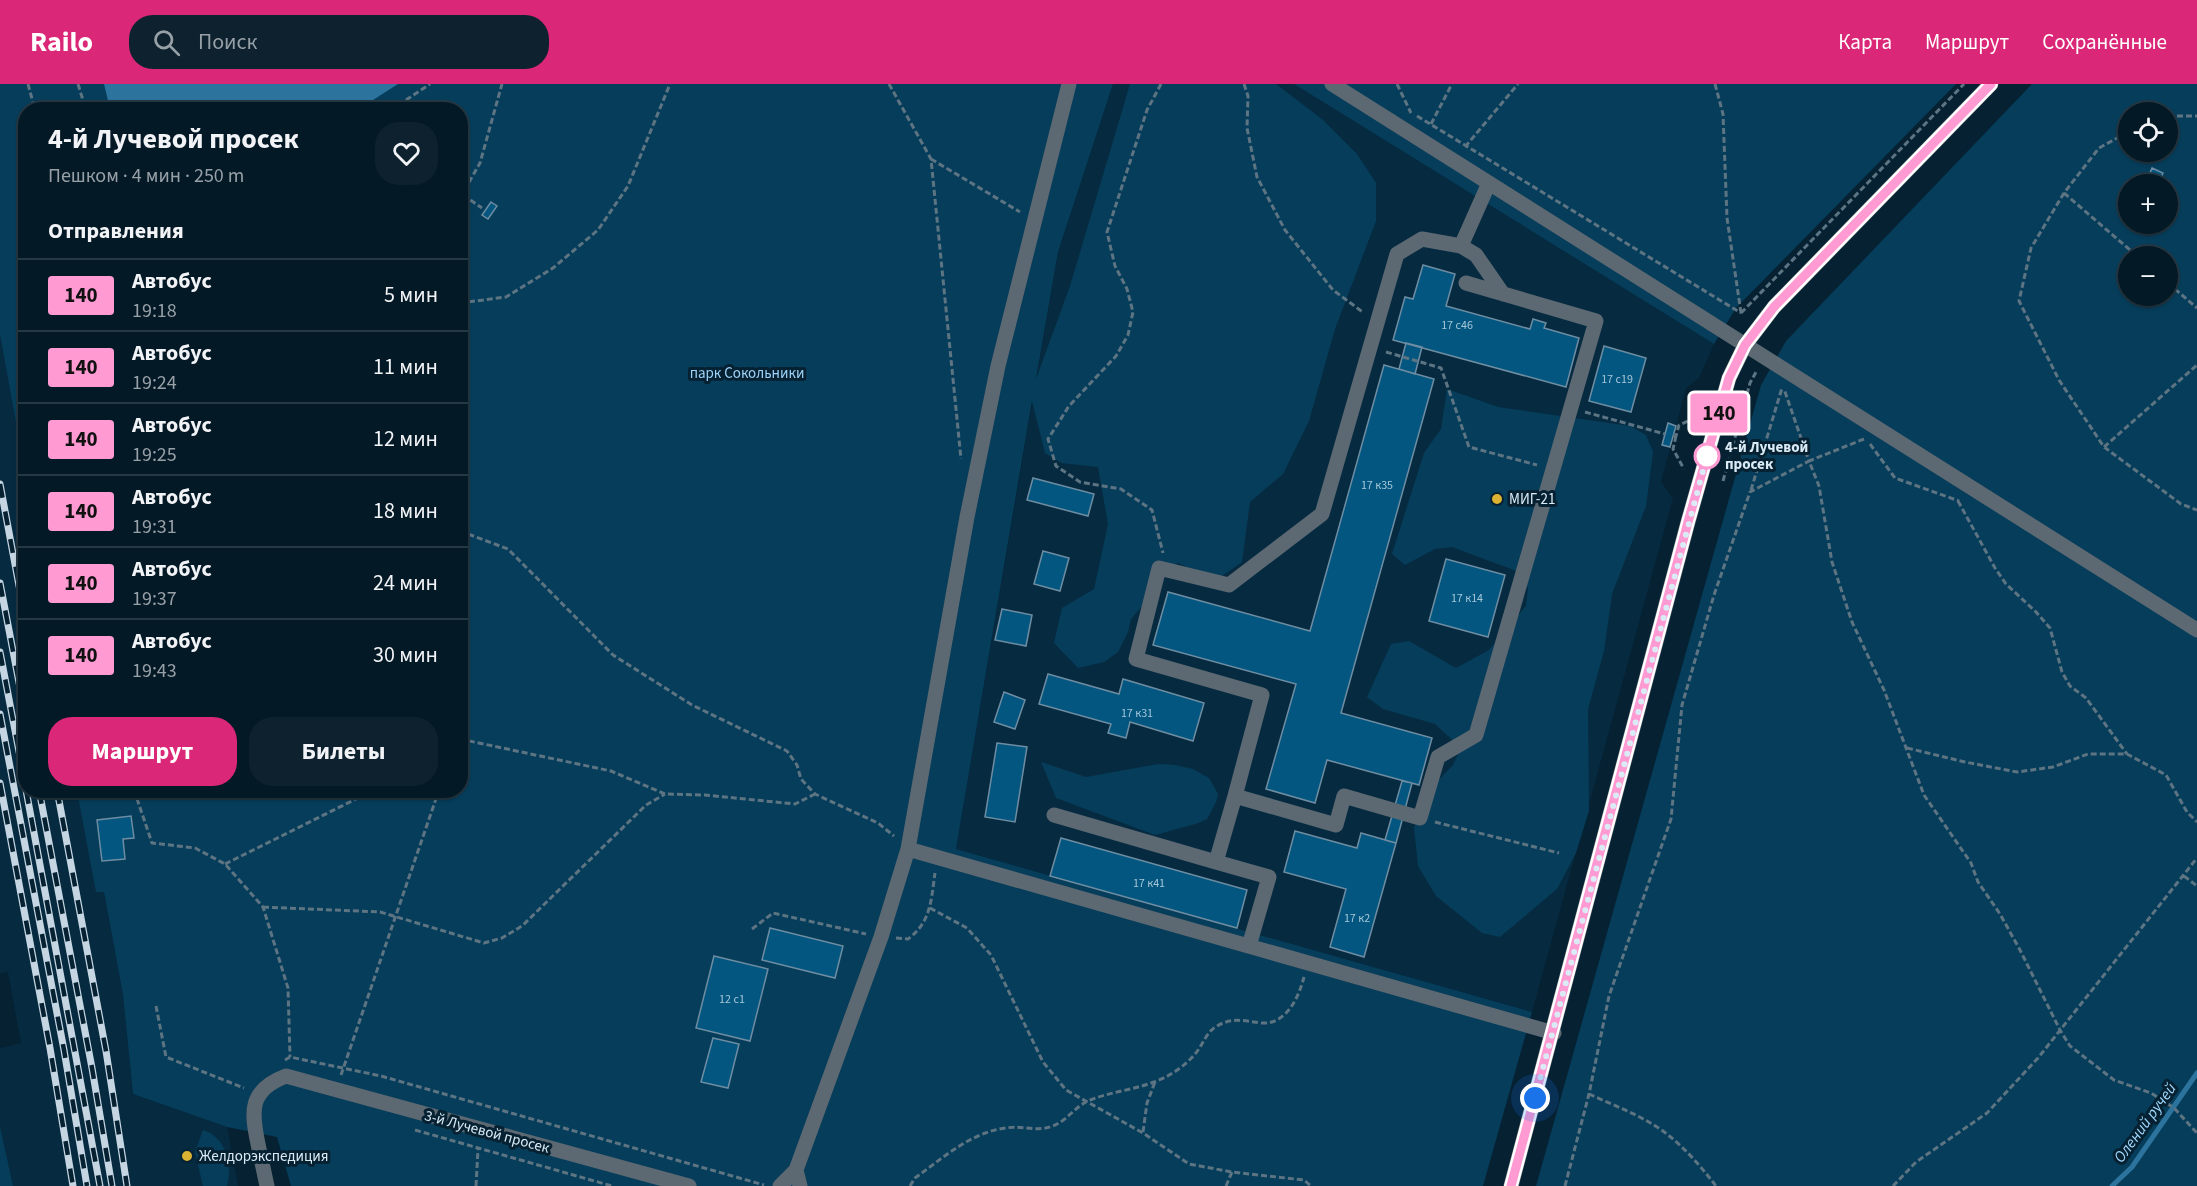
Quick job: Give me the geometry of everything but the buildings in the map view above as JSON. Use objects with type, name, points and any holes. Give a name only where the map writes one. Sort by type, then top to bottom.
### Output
[{"type":"street","points":[[780,1186],[796,1170],[881,937],[908,849],[969,506],[998,366],[1069,84]]},
{"type":"street","points":[[1332,84],[2197,630]]},
{"type":"street","points":[[1511,1186],[1554,1033],[1688,522],[1729,378],[1745,345],[1781,300],[1991,84]]},
{"type":"street","points":[[1461,246],[1489,183]]},
{"type":"street","points":[[1216,862],[1262,695],[1136,659],[1159,568],[1229,585],[1322,514],[1397,254],[1422,239],[1461,246],[1476,255],[1503,294]]},
{"type":"street","points":[[1235,796],[1336,825],[1344,796],[1420,818],[1438,758],[1476,735],[1596,321],[1466,283]]},
{"type":"street","points":[[1054,815],[1269,877],[1249,946]]},
{"type":"street","points":[[908,849],[1554,1033]]},
{"type":"street","points":[[267,1186],[253,1120],[254,1104],[260,1092],[284,1070]]},
{"type":"street","name":"3-й Лучевой просек","points":[[284,1070],[336,1090],[689,1186]]},
{"type":"street","points":[[796,1170],[800,1186]]},
{"type":"path","points":[[28,84],[33,102]]},
{"type":"path","points":[[78,84],[84,102]]},
{"type":"path","points":[[403,102],[430,84]]},
{"type":"path","points":[[468,186],[480,163],[502,84]]},
{"type":"path","points":[[468,302],[506,297],[553,268],[598,230],[628,186],[670,84]]},
{"type":"path","points":[[889,84],[931,159],[962,469]]},
{"type":"path","points":[[1159,568],[1163,553],[1152,510],[1121,489],[1080,482],[1056,466],[1048,440],[1069,406],[1116,356],[1128,335],[1133,312],[1127,289],[1115,266],[1107,232],[1147,110],[1161,84]]},
{"type":"path","points":[[1244,84],[1248,96],[1247,128],[1257,177],[1285,230],[1333,290],[1378,324]]},
{"type":"path","points":[[1397,84],[1409,112],[1741,313]]},
{"type":"path","points":[[1431,124],[1452,84]]},
{"type":"path","points":[[1466,146],[1518,84]]},
{"type":"path","points":[[1715,84],[1723,114],[1727,218],[1741,313]]},
{"type":"path","points":[[1741,313],[1964,84]]},
{"type":"path","points":[[2178,116],[2197,116]]},
{"type":"path","points":[[2118,137],[2098,148],[2064,193],[2031,248],[2019,301],[2058,380],[2104,447],[2181,504],[2197,510]]},
{"type":"path","points":[[931,159],[1034,220]]},
{"type":"path","points":[[2064,193],[2125,246]]},
{"type":"path","points":[[468,200],[482,208]]},
{"type":"path","points":[[2178,292],[2197,308]]},
{"type":"path","points":[[1371,348],[1441,368],[1469,447],[1553,470]]},
{"type":"path","points":[[1723,481],[1750,383],[1764,357]]},
{"type":"path","points":[[2104,447],[2197,365]]},
{"type":"path","points":[[1565,1186],[1589,1094],[1608,996],[1671,819],[1682,705],[1714,596],[1750,492],[1782,385],[1818,486],[1832,562],[1852,622],[1884,690],[1924,795],[1971,862],[1978,882],[2000,914],[2070,1046],[2114,1080],[2151,1093],[2174,1108],[2197,1133]]},
{"type":"path","points":[[1572,408],[1665,434]]},
{"type":"path","points":[[1684,469],[1673,449],[1675,436],[1679,425],[1697,417]]},
{"type":"path","points":[[1750,492],[1809,461],[1866,438]]},
{"type":"path","points":[[1957,500],[1995,568],[2007,584],[2050,628],[2062,672],[2070,686],[2086,698],[2127,754],[2166,775],[2187,812],[2197,822]]},
{"type":"path","points":[[468,534],[508,549],[613,655],[692,705],[787,751],[797,765],[801,779],[815,794],[878,823],[908,849]]},
{"type":"path","points":[[468,741],[611,771],[665,794],[705,795],[795,804],[815,794]]},
{"type":"path","points":[[1907,748],[2017,772],[2053,767],[2088,754],[2127,754]]},
{"type":"path","points":[[263,908],[380,912],[484,943],[502,938],[522,926],[646,806],[665,794]]},
{"type":"path","points":[[137,798],[152,843],[195,848],[225,864],[263,908],[288,988],[290,1057],[284,1070]]},
{"type":"path","points":[[225,864],[358,798]]},
{"type":"path","points":[[336,1090],[436,798]]},
{"type":"path","points":[[1420,818],[1559,853]]},
{"type":"path","points":[[752,929],[773,913],[881,937],[908,939],[924,924],[930,908],[938,858]]},
{"type":"path","points":[[1893,1186],[1916,1162],[1987,1113],[2038,1058],[2197,858]]},
{"type":"path","points":[[2184,876],[2197,886]]},
{"type":"path","points":[[930,908],[967,928],[991,956],[1043,1062],[1066,1090],[1143,1133],[1189,1164],[1232,1172],[1304,1180],[1311,1186]]},
{"type":"path","points":[[910,1186],[923,1172],[980,1134],[1010,1127],[1035,1130],[1056,1125],[1087,1101],[1155,1082],[1178,1070],[1196,1054],[1202,1042],[1215,1027],[1230,1019],[1265,1023],[1280,1018],[1290,1009],[1299,995],[1307,963]]},
{"type":"path","points":[[156,1006],[166,1057],[260,1092]]},
{"type":"path","points":[[290,1057],[343,1067],[767,1186]]},
{"type":"path","points":[[284,1070],[290,1057]]},
{"type":"path","points":[[1143,1133],[1147,1103],[1155,1082]]},
{"type":"path","points":[[1589,1094],[1623,1109],[1667,1134],[1700,1166],[1716,1186]]},
{"type":"path","points":[[476,1186],[481,1131]]},
{"type":"path","points":[[1226,1186],[1232,1172]]},
{"type":"shaded area","points":[[104,84],[398,84],[370,102],[108,102]]},
{"type":"shaded area","points":[[1113,84],[1294,84],[1714,344],[1699,378],[1686,388],[1661,482],[1673,498],[1532,1012],[956,849],[1058,252]]},
{"type":"shaded area","points":[[0,335],[18,434],[18,798],[86,798],[123,995],[133,1094],[227,1127],[238,1186],[0,1186],[0,1048],[21,1043],[8,972],[0,973]]},
{"type":"green space","name":"парк Сокольники","points":[[0,84],[1113,84],[1058,252],[1036,379],[1070,286],[1130,84],[1276,84],[1323,120],[1357,154],[1376,183],[1376,221],[1335,329],[1309,421],[1283,474],[1250,502],[1242,562],[1222,576],[1195,571],[1178,563],[1162,574],[1143,605],[1131,619],[1128,632],[1118,652],[1104,662],[1078,668],[1054,643],[1062,608],[1094,589],[1108,524],[1098,467],[1062,463],[1045,453],[1032,401],[956,849],[1532,1012],[1483,1186],[291,1186],[277,1137],[227,1127],[133,1094],[123,995],[104,892],[96,892],[78,798],[468,798],[468,102],[18,102],[18,434],[0,335]]},
{"type":"green space","points":[[1294,84],[1956,84],[1736,308],[1714,344]]},
{"type":"green space","points":[[2032,84],[2197,84],[2197,1186],[1536,1186],[1761,385],[1786,341]]},
{"type":"green space","points":[[1447,389],[1498,407],[1630,426],[1646,435],[1653,452],[1646,506],[1612,594],[1604,651],[1588,709],[1589,811],[1576,853],[1557,889],[1500,937],[1482,933],[1436,896],[1418,866],[1414,828],[1428,791],[1453,765],[1461,748],[1435,724],[1383,709],[1367,697],[1391,644],[1409,641],[1456,668],[1489,650],[1526,606],[1528,588],[1519,572],[1452,547],[1435,549],[1405,565],[1392,554],[1424,453],[1441,429]]},
{"type":"green space","points":[[1041,762],[1086,777],[1158,764],[1175,765],[1193,769],[1209,778],[1218,794],[1207,819],[1155,835],[1056,798]]},
{"type":"green space","points":[[0,1127],[13,1186],[0,1186]]},
{"type":"green space","points":[[203,1130],[217,1139],[226,1153],[229,1169],[227,1186],[203,1186],[195,1152]]},
{"type":"waterway","name":"Олений ручей","points":[[2112,1186],[2132,1167],[2197,1073]]},
{"type":"railway","points":[[0,484],[18,580]]},
{"type":"railway","points":[[0,583],[18,677]]},
{"type":"railway","points":[[0,652],[18,746]]},
{"type":"railway","points":[[0,714],[64,1050],[87,1186]]},
{"type":"railway","points":[[0,783],[50,1048],[73,1186]]},
{"type":"railway","points":[[27,798],[100,1186]]},
{"type":"railway","points":[[41,798],[112,1186]]},
{"type":"railway","points":[[59,798],[106,1051],[127,1186]]},
{"type":"bus line","name":"140","points":[[1511,1186],[1554,1033],[1688,522],[1729,378],[1745,345],[1774,307],[1991,84]]},
{"type":"place","name":"4-й Лучевой просек","points":[[1707,456]]},
{"type":"place","name":"МИГ-21","points":[[1497,499]]},
{"type":"place","name":"Желдорэкспедиция","points":[[187,1156]]},
{"type":"route","points":[[1535,1098],[1707,456]]}]
